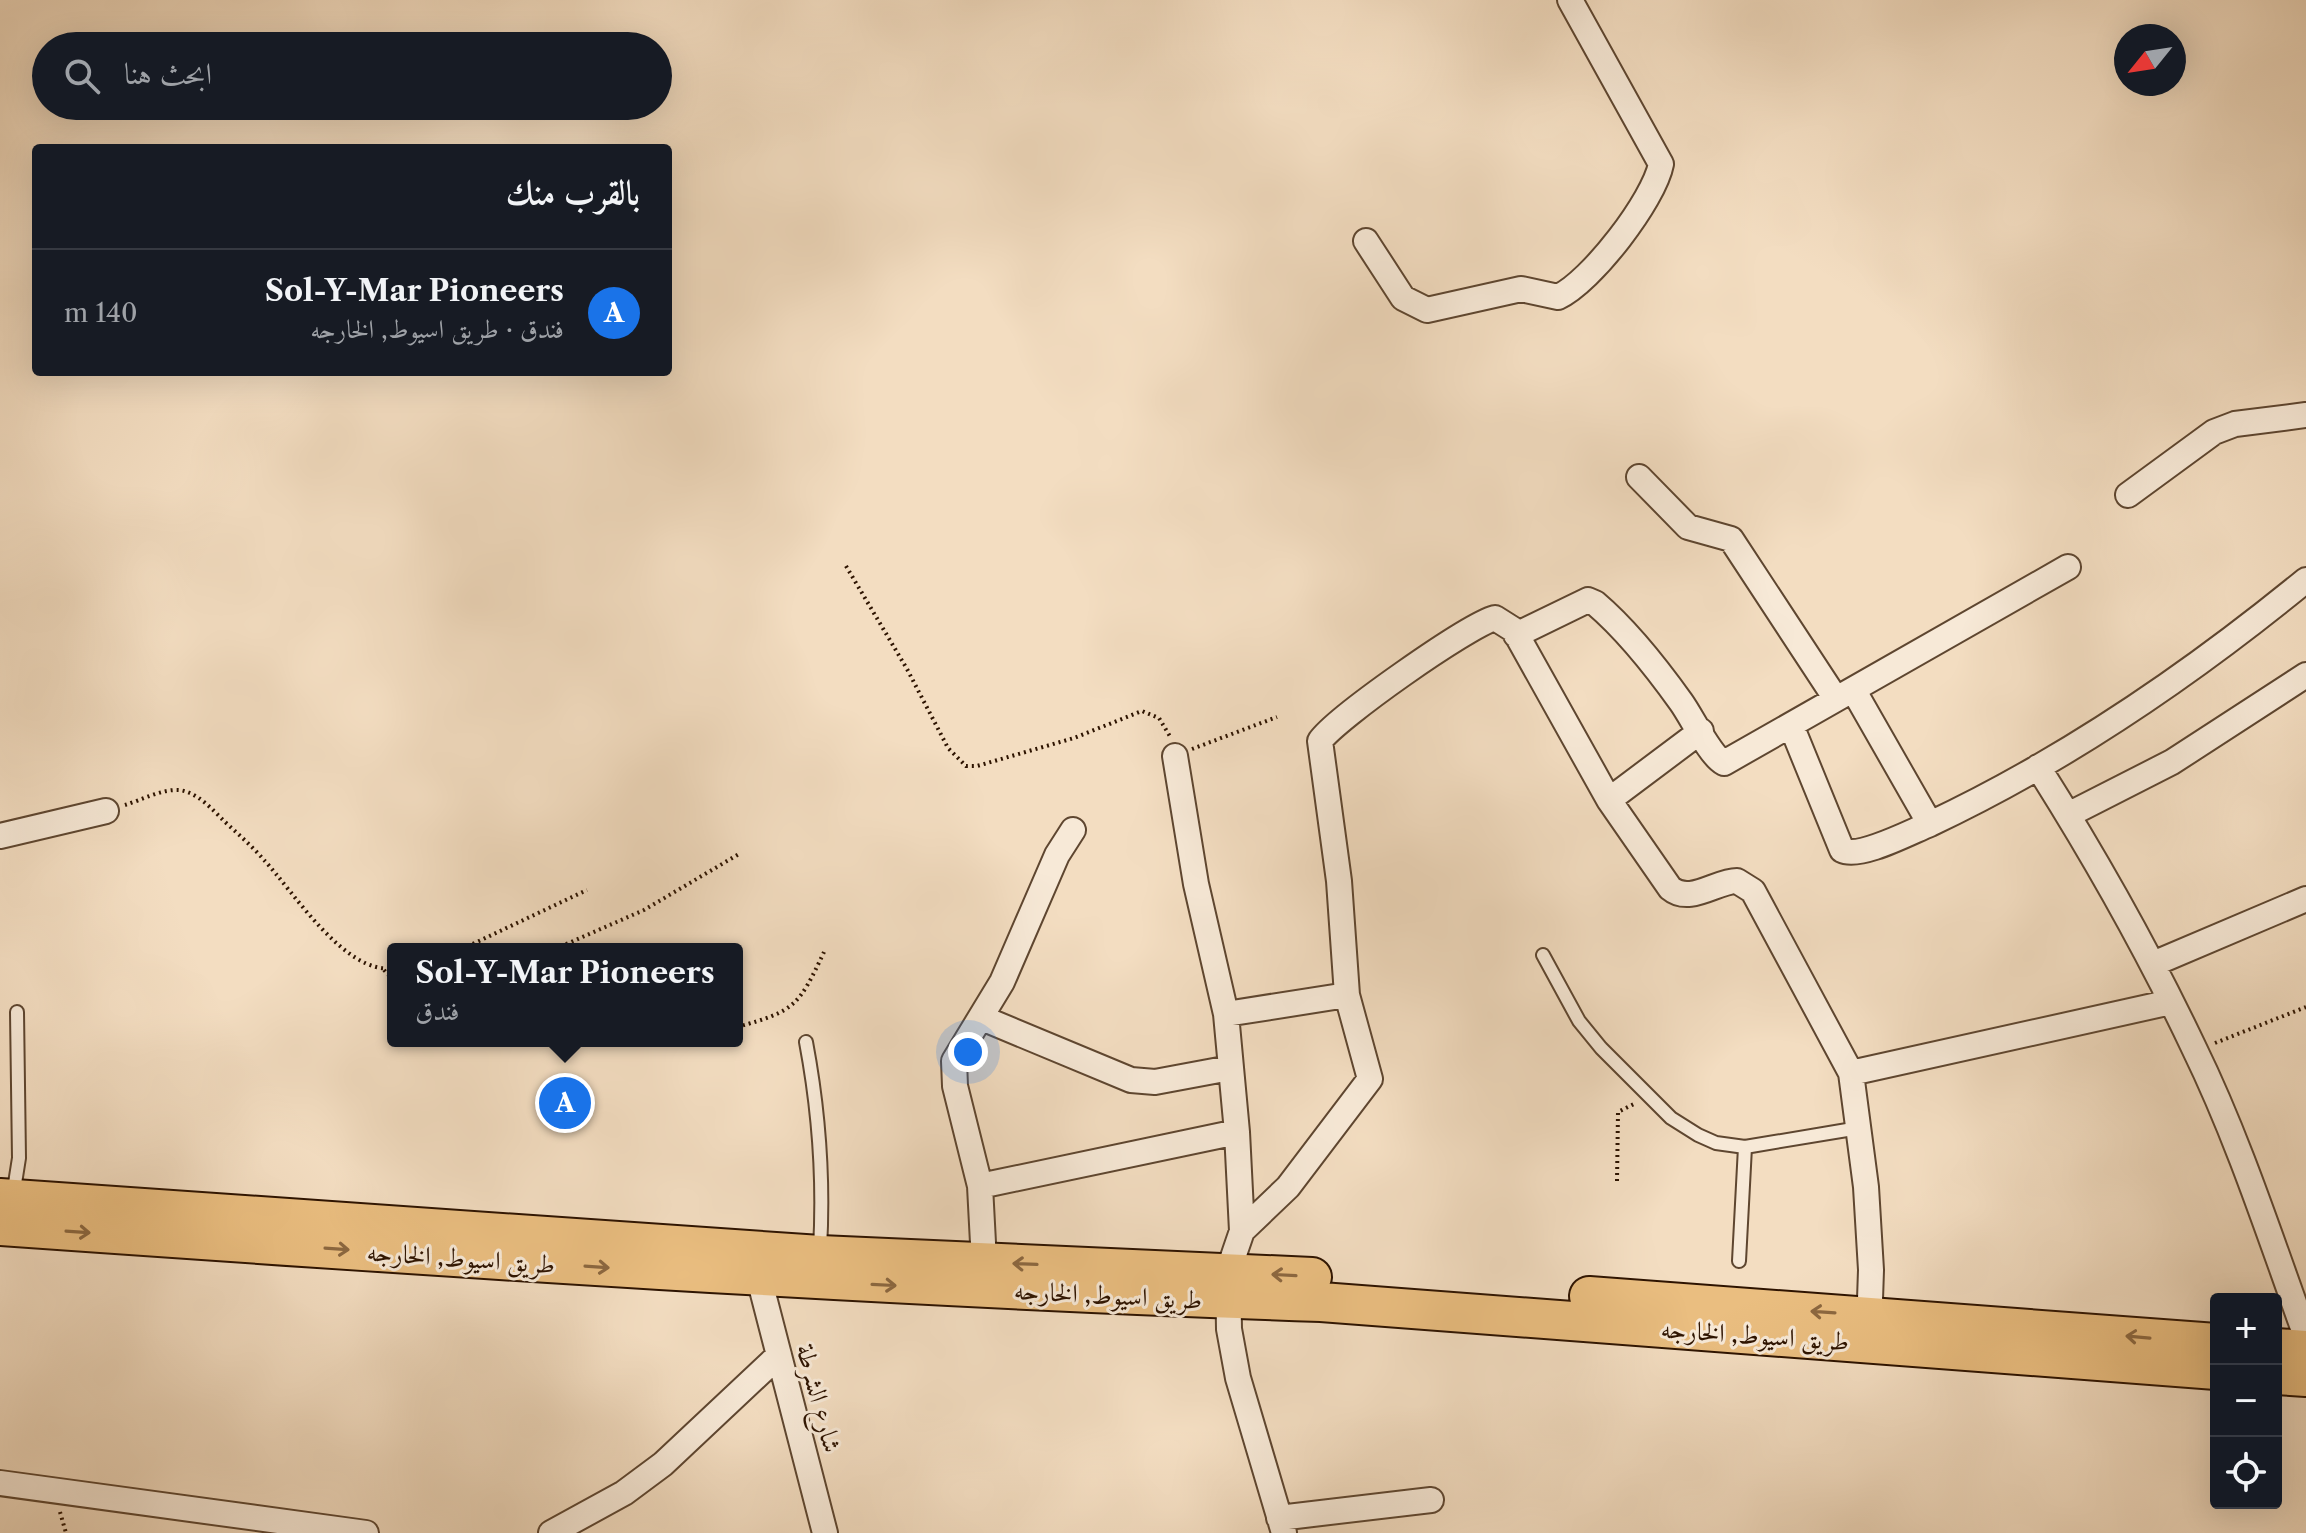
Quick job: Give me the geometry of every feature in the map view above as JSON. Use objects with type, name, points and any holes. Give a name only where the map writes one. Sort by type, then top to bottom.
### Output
[{"type":"highway","name":"طريق اسيوط, الخارجه","points":[[4,1208],[819,1268],[1228,1287]]},
{"type":"highway","name":"طريق اسيوط, الخارجه","points":[[420,1241],[759,1278],[819,1268],[984,1262],[1228,1287],[1321,1302],[2210,1343]]},
{"type":"highway","name":"طريق اسيوط, الخارجه","points":[[1869,1329],[2210,1369]]},
{"type":"highway","points":[[2282,1348],[2306,1350]]},
{"type":"highway","points":[[2282,1375],[2306,1377]]},
{"type":"street","points":[[1366,241],[1403,298],[1427,310],[1521,289],[1558,297],[1590,273],[1644,201],[1661,164],[1570,0]]},
{"type":"street","points":[[2128,495],[2214,432],[2235,424],[2306,415]]},
{"type":"street","points":[[1639,477],[1688,527],[1731,539],[1845,695],[1930,824]]},
{"type":"street","points":[[1516,635],[1571,606],[1591,600],[1632,639],[1701,731],[1717,759],[1724,763],[2068,567]]},
{"type":"street","points":[[1791,725],[1842,850],[1851,853],[1876,847],[1930,824],[2038,767],[2160,693],[2306,580]]},
{"type":"street","points":[[1242,1231],[1288,1187],[1367,1087],[1370,1072],[1347,995],[1339,881],[1320,741],[1331,727],[1486,621],[1502,619],[1516,635],[1609,800],[1675,892],[1691,893],[1730,881],[1749,885],[1851,1073],[1867,1212],[1869,1329]]},
{"type":"street","points":[[2068,815],[2172,762],[2306,675]]},
{"type":"street","points":[[1609,800],[1701,731]]},
{"type":"street","points":[[1175,756],[1196,884],[1226,1014],[1242,1231],[1228,1287],[1238,1378],[1282,1525],[1431,1500]]},
{"type":"street","points":[[2038,767],[2153,964],[2196,1050],[2259,1205],[2306,1336]]},
{"type":"street","points":[[0,836],[106,811]]},
{"type":"street","points":[[984,1262],[980,1186],[953,1071],[961,1048],[982,1018],[1019,947],[1057,855],[1073,830]]},
{"type":"street","points":[[2153,964],[2306,899]]},
{"type":"street","points":[[1226,1014],[1347,995]]},
{"type":"street","points":[[1851,1073],[2171,1002]]},
{"type":"street","points":[[982,1018],[1131,1080],[1155,1082],[1230,1068]]},
{"type":"street","points":[[980,1186],[1237,1132]]},
{"type":"street","name":"شارع الشرطة","points":[[759,1278],[825,1533]]},
{"type":"street","points":[[551,1533],[624,1493],[663,1464],[779,1355]]},
{"type":"street","points":[[0,1483],[366,1533]]},
{"type":"lane","points":[[1543,955],[1579,1021],[1648,1097],[1671,1118],[1698,1135],[1716,1143],[1745,1147],[1859,1128]]},
{"type":"lane","points":[[4,1208],[19,1158],[17,1012]]},
{"type":"lane","points":[[806,1042],[818,1114],[823,1199],[819,1268]]},
{"type":"lane","points":[[1739,1261],[1745,1147]]},
{"type":"path","points":[[846,566],[907,669],[948,748],[966,766],[977,766],[1074,738],[1142,711],[1159,718],[1170,733],[1175,756],[1277,717]]},
{"type":"path","points":[[106,811],[167,792],[180,790],[195,796],[263,859],[326,933],[346,951],[387,973]]},
{"type":"path","points":[[569,943],[644,910],[739,854]]},
{"type":"path","points":[[475,943],[587,890]]},
{"type":"path","points":[[743,1025],[785,1010],[802,998],[824,952]]},
{"type":"path","points":[[2196,1050],[2306,1007]]},
{"type":"path","points":[[1617,1181],[1618,1112],[1648,1097]]},
{"type":"place","name":"Sol-Y-Mar Pioneers","points":[[565,1103]]}]
